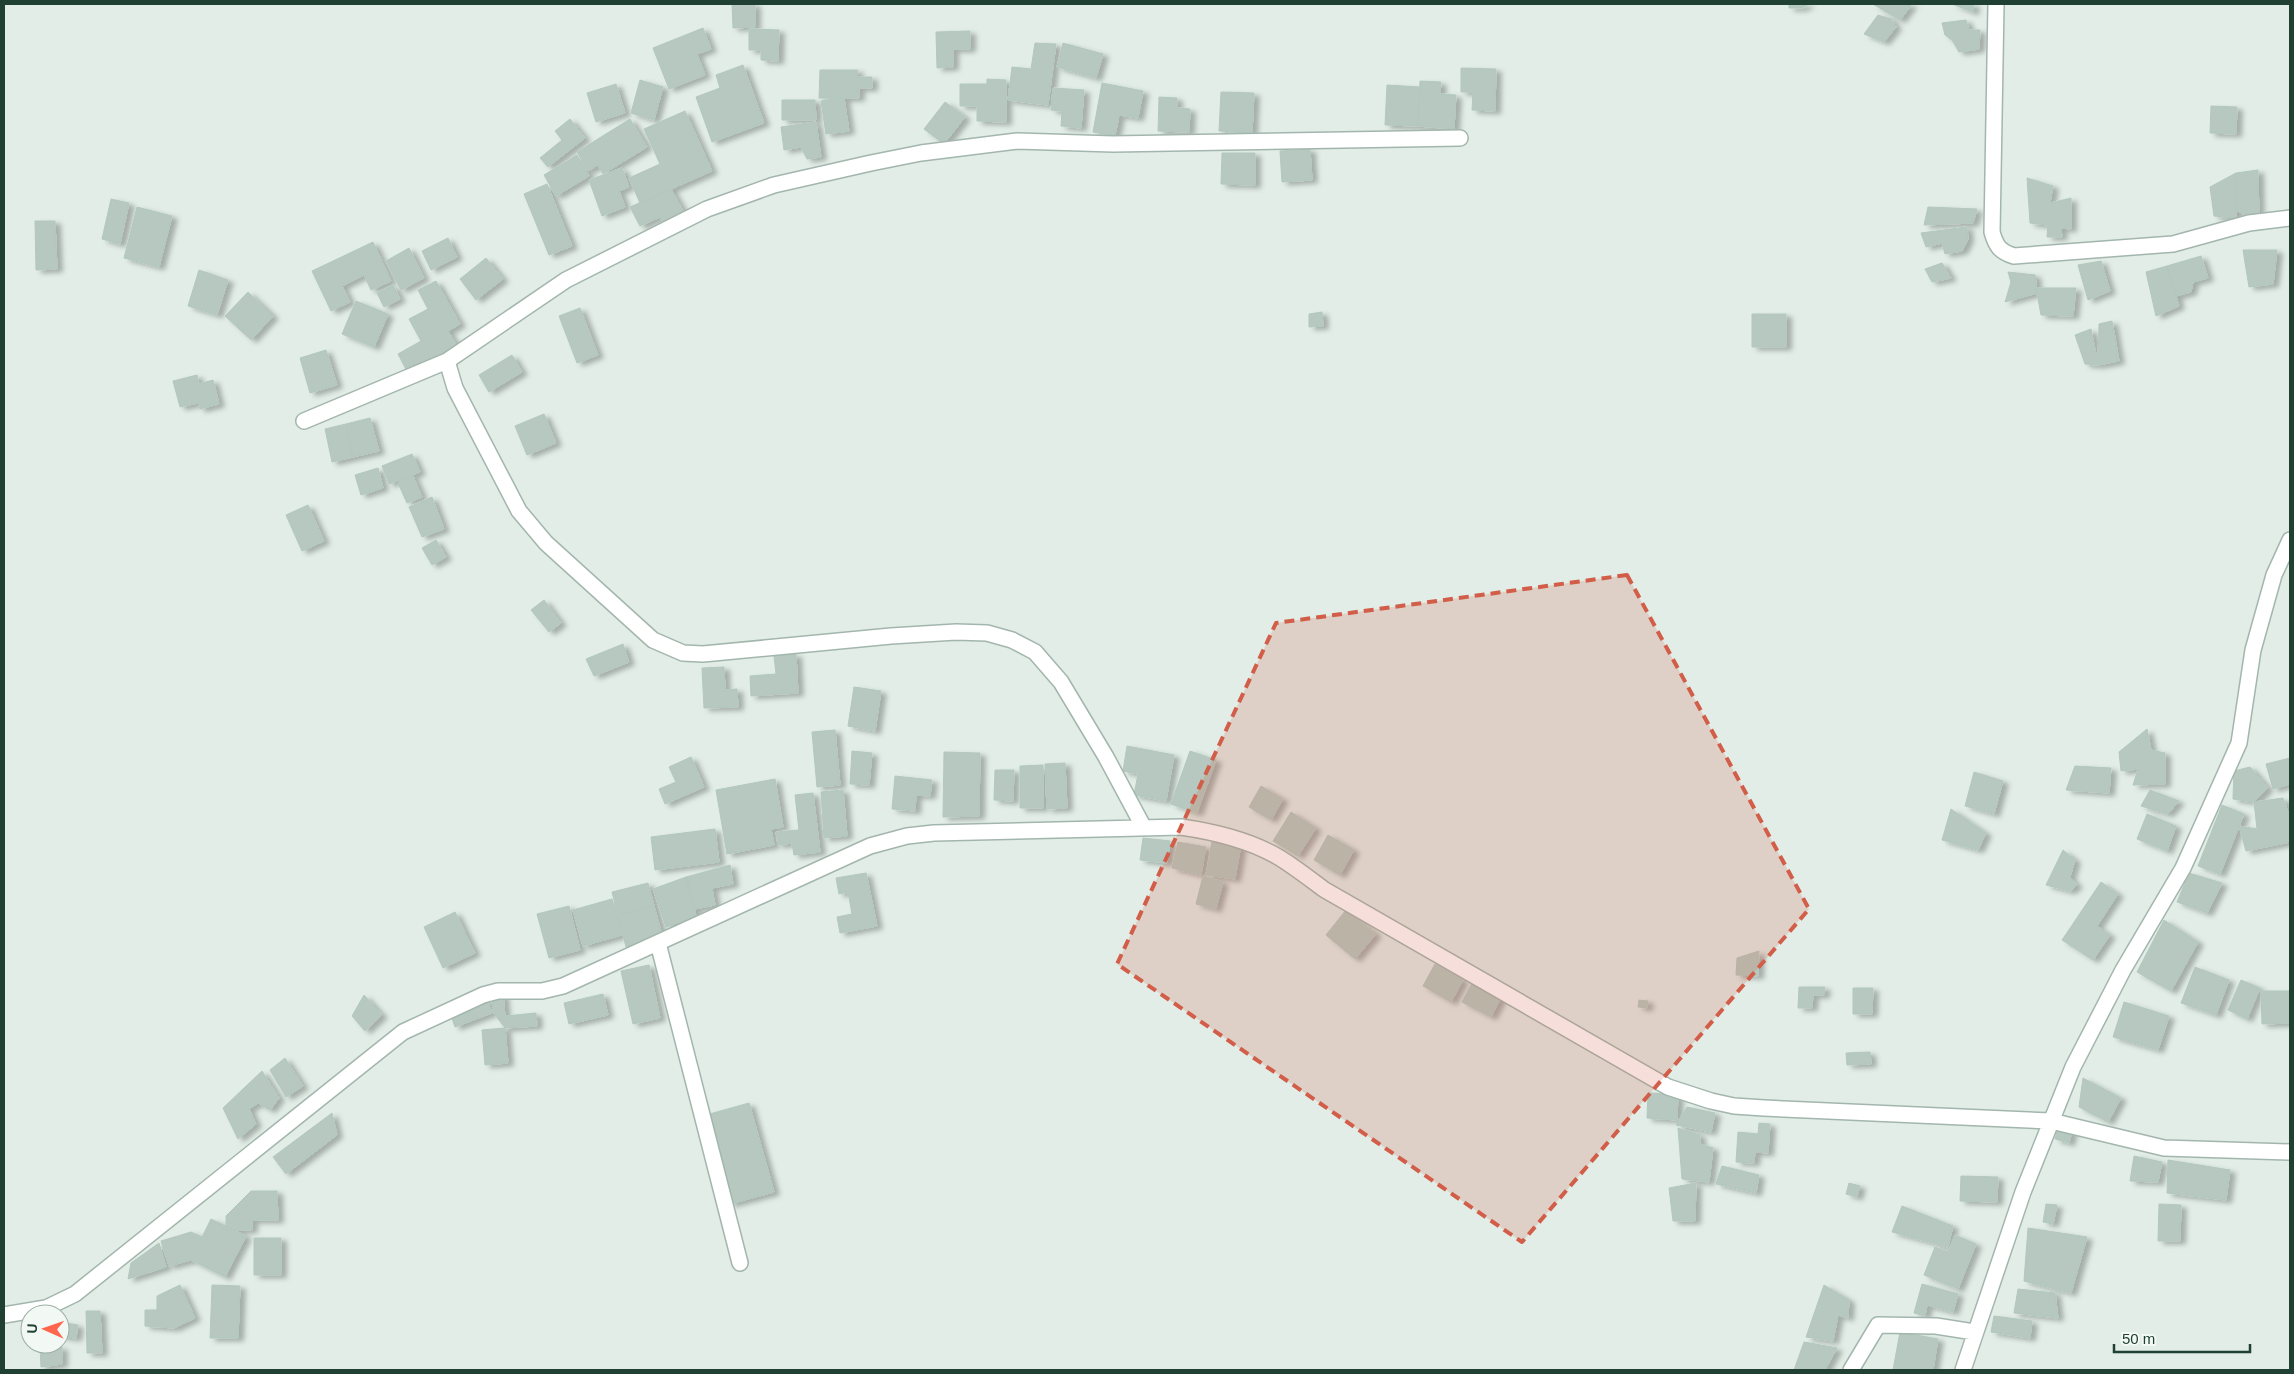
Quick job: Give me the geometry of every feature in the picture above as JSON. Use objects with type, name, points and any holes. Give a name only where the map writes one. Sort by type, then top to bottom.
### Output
[{"type":"street","points":[[1996,4],[1992,232],[1996,245],[2003,253],[2014,256],[2173,244],[2249,223],[2290,218]]},
{"type":"street","points":[[304,421],[447,361],[566,280],[707,209],[774,185],[920,153],[1017,141],[1113,144],[1460,138]]},
{"type":"street","points":[[447,361],[455,388],[519,511],[546,543],[653,640],[683,653],[703,654],[891,636],[956,632],[987,633],[1012,640],[1035,652],[1062,682],[1106,757],[1144,828]]},
{"type":"street","points":[[1963,1370],[1974,1332],[2022,1192],[2073,1067],[2118,979],[2183,868],[2239,743],[2254,650],[2274,575],[2290,540]]},
{"type":"street","points":[[4,1316],[46,1308],[75,1294],[403,1032],[483,995],[505,991],[542,991],[563,986],[870,846],[907,836],[934,833],[1181,827],[1209,831],[1257,846],[1280,858],[1325,890],[1660,1082],[1690,1095],[1734,1106],[2051,1121],[2164,1148],[2290,1152]]},
{"type":"street","points":[[658,942],[740,1263]]},
{"type":"street","points":[[1852,1370],[1878,1325],[1936,1326],[1974,1332]]},
{"type":"highlighted area","points":[[1627,575],[1809,909],[1522,1242],[1117,964],[1276,623]]},
{"type":"building","points":[[732,4],[755,4],[755,27],[733,28]]},
{"type":"building","points":[[1789,4],[1809,4],[1802,8],[1789,8]]},
{"type":"building","points":[[1873,4],[1912,4],[1900,20]]},
{"type":"building","points":[[1952,4],[1974,4],[1973,12]]},
{"type":"building","points":[[1878,15],[1891,19],[1896,27],[1884,42],[1864,34]]},
{"type":"building","points":[[1966,20],[1969,30],[1980,30],[1979,49],[1959,52],[1952,40],[1945,35],[1942,23]]},
{"type":"building","points":[[703,28],[711,49],[697,54],[705,75],[669,89],[653,48]]},
{"type":"building","points":[[749,29],[779,30],[778,61],[761,60],[761,50],[749,50]]},
{"type":"building","points":[[970,31],[970,49],[953,49],[953,67],[937,68],[936,32]]},
{"type":"building","points":[[1035,43],[1056,44],[1048,105],[1008,100],[1012,67],[1031,69]]},
{"type":"building","points":[[1063,43],[1103,54],[1096,78],[1057,67]]},
{"type":"building","points":[[743,65],[764,123],[712,142],[696,97],[720,88],[716,75]]},
{"type":"building","points":[[1461,68],[1496,69],[1495,111],[1472,110],[1473,92],[1461,92]]},
{"type":"building","points":[[820,70],[858,70],[857,77],[872,77],[872,88],[859,88],[859,98],[819,98]]},
{"type":"building","points":[[987,79],[1006,80],[1006,122],[977,121],[977,106],[960,106],[960,84],[987,84]]},
{"type":"building","points":[[640,80],[663,87],[654,120],[631,113]]},
{"type":"building","points":[[1420,81],[1441,82],[1440,94],[1456,95],[1454,129],[1418,126]]},
{"type":"building","points":[[1102,83],[1143,91],[1138,118],[1119,115],[1115,136],[1093,132]]},
{"type":"building","points":[[616,84],[625,113],[596,122],[587,93]]},
{"type":"building","points":[[1387,85],[1419,87],[1418,126],[1385,125]]},
{"type":"building","points":[[1053,88],[1084,90],[1081,128],[1061,126],[1062,111],[1051,110]]},
{"type":"building","points":[[1221,92],[1254,93],[1252,133],[1219,131]]},
{"type":"building","points":[[1159,97],[1177,98],[1177,108],[1190,109],[1189,132],[1158,131]]},
{"type":"building","points":[[844,98],[849,131],[826,134],[821,101]]},
{"type":"building","points":[[782,100],[815,100],[816,120],[782,120]]},
{"type":"building","points":[[945,102],[965,117],[944,144],[924,129]]},
{"type":"building","points":[[2211,106],[2237,107],[2236,134],[2210,133]]},
{"type":"building","points":[[685,111],[712,171],[640,203],[629,178],[660,164],[644,129]]},
{"type":"building","points":[[570,119],[585,138],[548,167],[540,158],[562,140],[555,131]]},
{"type":"building","points":[[630,119],[647,147],[603,174],[598,165],[588,171],[577,152]]},
{"type":"building","points":[[816,122],[821,157],[807,159],[801,147],[784,150],[781,127]]},
{"type":"building","points":[[1310,149],[1312,180],[1282,182],[1280,151]]},
{"type":"building","points":[[1222,153],[1255,153],[1255,185],[1221,184]]},
{"type":"building","points":[[577,155],[589,176],[556,196],[544,175]]},
{"type":"building","points":[[622,168],[629,187],[619,191],[625,207],[602,216],[589,180]]},
{"type":"building","points":[[2258,170],[2259,221],[2236,210],[2236,173]]},
{"type":"building","points":[[2236,173],[2236,218],[2214,216],[2210,187]]},
{"type":"building","points":[[2027,178],[2053,186],[2050,203],[2071,198],[2071,229],[2061,228],[2062,237],[2047,237],[2048,225],[2030,223]]},
{"type":"building","points":[[547,184],[572,246],[549,255],[524,194]]},
{"type":"building","points":[[671,189],[686,216],[664,226],[660,217],[640,226],[630,207]]},
{"type":"building","points":[[111,199],[129,203],[120,244],[102,239]]},
{"type":"building","points":[[137,207],[172,216],[159,267],[124,258]]},
{"type":"building","points":[[1928,207],[1977,209],[1973,223],[1924,225]]},
{"type":"building","points":[[35,221],[55,221],[57,269],[36,270]]},
{"type":"building","points":[[1967,227],[1968,239],[1962,251],[1945,254],[1942,243],[1926,247],[1921,233]]},
{"type":"building","points":[[448,238],[457,257],[431,270],[422,251]]},
{"type":"building","points":[[373,242],[391,281],[371,290],[364,275],[342,286],[350,302],[331,311],[312,271]]},
{"type":"building","points":[[409,248],[424,278],[401,290],[386,261]]},
{"type":"building","points":[[2243,250],[2277,250],[2273,284],[2249,287]]},
{"type":"building","points":[[2201,256],[2208,278],[2193,282],[2191,292],[2176,296],[2167,266]]},
{"type":"building","points":[[486,258],[503,279],[476,300],[460,279]]},
{"type":"building","points":[[2101,261],[2110,291],[2088,300],[2078,265]]},
{"type":"building","points":[[1942,263],[1951,278],[1932,282],[1925,269]]},
{"type":"building","points":[[2167,266],[2179,306],[2156,316],[2146,272]]},
{"type":"building","points":[[199,270],[228,280],[217,315],[188,306]]},
{"type":"building","points":[[2008,272],[2035,275],[2037,293],[2005,302],[2011,282]]},
{"type":"building","points":[[436,281],[460,324],[448,331],[457,346],[408,373],[398,354],[421,341],[409,319],[428,309],[418,290]]},
{"type":"building","points":[[393,285],[400,299],[384,307],[377,293]]},
{"type":"building","points":[[2036,288],[2076,288],[2073,316],[2041,315]]},
{"type":"building","points":[[248,292],[273,316],[251,340],[225,316]]},
{"type":"building","points":[[356,301],[388,314],[374,347],[342,334]]},
{"type":"building","points":[[580,308],[598,355],[577,363],[559,316]]},
{"type":"building","points":[[1322,312],[1323,326],[1309,327],[1309,314]]},
{"type":"building","points":[[1752,314],[1786,314],[1786,347],[1752,347]]},
{"type":"building","points":[[2112,321],[2119,361],[2098,365],[2099,324]]},
{"type":"building","points":[[2091,329],[2098,365],[2085,364],[2075,335]]},
{"type":"building","points":[[326,350],[337,385],[310,393],[300,358]]},
{"type":"building","points":[[512,355],[522,372],[489,392],[479,375]]},
{"type":"building","points":[[197,375],[199,384],[213,380],[219,404],[200,409],[198,403],[180,407],[173,381]]},
{"type":"building","points":[[544,414],[556,443],[527,455],[515,426]]},
{"type":"building","points":[[370,418],[379,451],[353,457],[346,424]]},
{"type":"building","points":[[346,424],[353,457],[332,462],[325,429]]},
{"type":"building","points":[[412,454],[420,472],[389,484],[382,466]]},
{"type":"building","points":[[378,468],[383,488],[361,495],[355,475]]},
{"type":"building","points":[[413,476],[422,497],[407,503],[398,483]]},
{"type":"building","points":[[432,497],[444,529],[422,537],[409,507]]},
{"type":"building","points":[[308,505],[324,541],[302,551],[286,515]]},
{"type":"building","points":[[436,540],[446,557],[432,565],[422,548]]},
{"type":"building","points":[[544,600],[561,623],[549,632],[531,610]]},
{"type":"building","points":[[623,644],[629,662],[594,676],[586,659]]},
{"type":"building","points":[[796,654],[798,693],[751,696],[750,676],[776,674],[774,656]]},
{"type":"building","points":[[724,667],[725,690],[737,689],[738,707],[704,708],[702,668]]},
{"type":"building","points":[[854,687],[881,691],[875,731],[848,726]]},
{"type":"building","points":[[2147,729],[2151,750],[2165,753],[2165,784],[2133,785],[2138,769],[2121,771],[2119,752]]},
{"type":"building","points":[[835,730],[840,785],[817,787],[812,732]]},
{"type":"building","points":[[1127,746],[1174,755],[1166,801],[1134,795],[1138,774],[1123,771]]},
{"type":"building","points":[[852,751],[872,753],[869,785],[850,784]]},
{"type":"building","points":[[1190,751],[1216,760],[1197,813],[1171,804]]},
{"type":"building","points":[[944,752],[980,753],[979,816],[943,817]]},
{"type":"building","points":[[691,757],[704,787],[665,804],[659,789],[676,782],[669,767]]},
{"type":"building","points":[[2290,758],[2290,784],[2273,789],[2266,764]]},
{"type":"building","points":[[1065,763],[1067,808],[1047,809],[1045,764]]},
{"type":"building","points":[[1043,765],[1043,808],[1020,808],[1020,766]]},
{"type":"building","points":[[2075,766],[2111,768],[2109,793],[2066,790]]},
{"type":"building","points":[[2250,767],[2268,788],[2254,802],[2233,799],[2234,771]]},
{"type":"building","points":[[995,770],[1014,770],[1013,801],[994,800]]},
{"type":"building","points":[[1974,772],[2003,781],[1994,814],[1965,806]]},
{"type":"building","points":[[895,776],[932,780],[930,796],[916,795],[915,811],[892,809]]},
{"type":"building","points":[[775,779],[783,827],[771,829],[774,845],[727,854],[716,790]]},
{"type":"building","points":[[1261,786],[1283,799],[1271,820],[1249,807]]},
{"type":"building","points":[[843,790],[847,836],[824,838],[821,792]]},
{"type":"building","points":[[2150,790],[2179,801],[2168,814],[2141,806]]},
{"type":"building","points":[[813,793],[820,852],[794,855],[792,843],[778,845],[776,832],[799,830],[795,795]]},
{"type":"building","points":[[2283,798],[2288,812],[2290,812],[2290,842],[2246,851],[2239,826],[2257,829],[2254,802]]},
{"type":"building","points":[[2222,805],[2244,814],[2220,874],[2198,866]]},
{"type":"building","points":[[1951,809],[1986,833],[1978,850],[1942,840]]},
{"type":"building","points":[[1291,812],[1316,828],[1298,856],[1273,841]]},
{"type":"building","points":[[2147,814],[2176,826],[2167,851],[2137,839]]},
{"type":"building","points":[[715,829],[719,862],[655,870],[651,837]]},
{"type":"building","points":[[1328,835],[1354,850],[1340,875],[1314,860]]},
{"type":"building","points":[[1143,838],[1170,841],[1167,863],[1140,860]]},
{"type":"building","points":[[1212,841],[1241,845],[1235,879],[1206,875]]},
{"type":"building","points":[[1178,842],[1206,847],[1201,875],[1172,868]]},
{"type":"building","points":[[2063,850],[2075,860],[2070,877],[2077,885],[2070,891],[2046,885]]},
{"type":"building","points":[[730,865],[733,884],[712,888],[715,905],[695,909],[686,877]]},
{"type":"building","points":[[866,873],[877,926],[840,933],[837,917],[852,914],[848,892],[839,894],[836,878]]},
{"type":"building","points":[[2189,873],[2222,883],[2207,913],[2177,902]]},
{"type":"building","points":[[1203,876],[1223,882],[1216,909],[1196,904]]},
{"type":"building","points":[[686,877],[696,916],[666,927],[653,889]]},
{"type":"building","points":[[2101,882],[2118,894],[2097,926],[2110,935],[2093,960],[2062,940]]},
{"type":"building","points":[[648,883],[654,906],[618,915],[612,892]]},
{"type":"building","points":[[612,899],[622,935],[583,946],[573,910]]},
{"type":"building","points":[[569,906],[580,950],[549,958],[537,914]]},
{"type":"building","points":[[654,906],[662,935],[626,947],[618,915]]},
{"type":"building","points":[[1346,910],[1376,934],[1355,959],[1326,935]]},
{"type":"building","points":[[455,912],[475,953],[443,968],[424,927]]},
{"type":"building","points":[[2164,920],[2198,942],[2171,991],[2137,972]]},
{"type":"building","points":[[1759,951],[1758,976],[1736,975],[1737,958]]},
{"type":"building","points":[[1435,964],[1463,980],[1451,1002],[1423,986]]},
{"type":"building","points":[[649,965],[660,1018],[633,1024],[621,971]]},
{"type":"building","points":[[2195,967],[2229,980],[2216,1015],[2181,1003]]},
{"type":"building","points":[[1474,979],[1503,994],[1491,1017],[1462,1002]]},
{"type":"building","points":[[2241,980],[2260,988],[2247,1019],[2228,1010]]},
{"type":"building","points":[[1799,987],[1825,987],[1824,995],[1813,995],[1812,1008],[1798,1008]]},
{"type":"building","points":[[1853,988],[1873,988],[1872,1014],[1853,1014]]},
{"type":"building","points":[[2261,991],[2290,991],[2290,1023],[2262,1024]]},
{"type":"building","points":[[503,994],[505,1016],[536,1013],[537,1026],[505,1028],[493,1012],[492,995]]},
{"type":"building","points":[[603,994],[608,1015],[569,1024],[564,1003]]},
{"type":"building","points":[[364,995],[382,1015],[365,1031],[352,1016]]},
{"type":"building","points":[[486,998],[492,1013],[455,1027],[450,1012]]},
{"type":"building","points":[[1639,1000],[1648,1001],[1647,1008],[1638,1007]]},
{"type":"building","points":[[2124,1002],[2169,1016],[2158,1050],[2113,1037]]},
{"type":"building","points":[[505,1028],[508,1063],[485,1065],[482,1030]]},
{"type":"building","points":[[1870,1052],[1871,1064],[1847,1065],[1846,1053]]},
{"type":"building","points":[[285,1058],[303,1086],[286,1097],[270,1070]]},
{"type":"building","points":[[262,1071],[279,1098],[270,1110],[258,1103],[249,1109],[256,1124],[238,1139],[223,1108]]},
{"type":"building","points":[[2083,1078],[2121,1098],[2108,1122],[2079,1107]]},
{"type":"building","points":[[1648,1093],[1678,1094],[1677,1120],[1647,1118]]},
{"type":"building","points":[[749,1103],[774,1192],[730,1204],[706,1115]]},
{"type":"building","points":[[1687,1107],[1715,1113],[1711,1132],[1676,1125]]},
{"type":"building","points":[[332,1113],[337,1135],[286,1174],[273,1157]]},
{"type":"building","points":[[1759,1123],[1770,1124],[1768,1153],[1755,1152],[1754,1163],[1736,1162],[1738,1132],[1758,1134]]},
{"type":"building","points":[[1678,1128],[1700,1135],[1700,1144],[1713,1148],[1709,1182],[1682,1179]]},
{"type":"building","points":[[2058,1128],[2072,1131],[2069,1143],[2055,1139]]},
{"type":"building","points":[[2134,1156],[2162,1162],[2158,1182],[2130,1181]]},
{"type":"building","points":[[2168,1160],[2230,1170],[2226,1200],[2167,1193]]},
{"type":"building","points":[[1722,1166],[1759,1175],[1756,1193],[1716,1184]]},
{"type":"building","points":[[1961,1176],[1998,1177],[1997,1202],[1960,1201]]},
{"type":"building","points":[[1696,1183],[1695,1221],[1673,1221],[1669,1188]]},
{"type":"building","points":[[1849,1183],[1860,1186],[1857,1197],[1846,1194]]},
{"type":"building","points":[[251,1191],[277,1191],[278,1220],[252,1220],[252,1230],[226,1230],[226,1216]]},
{"type":"building","points":[[2046,1204],[2057,1205],[2053,1224],[2043,1222]]},
{"type":"building","points":[[2159,1204],[2181,1205],[2180,1241],[2158,1241]]},
{"type":"building","points":[[1902,1206],[1953,1226],[1948,1247],[1892,1232]]},
{"type":"building","points":[[211,1219],[246,1236],[225,1277],[191,1260],[169,1266],[161,1241],[191,1232],[202,1237]]},
{"type":"building","points":[[2028,1228],[2087,1237],[2071,1293],[2024,1281]]},
{"type":"building","points":[[1955,1235],[1976,1244],[1958,1289],[1924,1275],[1935,1247],[1948,1252]]},
{"type":"building","points":[[254,1238],[281,1238],[281,1275],[254,1275]]},
{"type":"building","points":[[159,1243],[166,1267],[128,1279],[131,1263]]},
{"type":"building","points":[[1922,1284],[1958,1294],[1953,1312],[1927,1305],[1925,1316],[1914,1313]]},
{"type":"building","points":[[180,1285],[195,1318],[174,1328],[145,1326],[145,1310],[157,1310],[157,1296]]},
{"type":"building","points":[[212,1285],[240,1286],[238,1338],[210,1338]]},
{"type":"building","points":[[1824,1285],[1849,1300],[1848,1318],[1838,1315],[1833,1341],[1806,1337]]},
{"type":"building","points":[[2018,1289],[2055,1293],[2058,1318],[2014,1313]]},
{"type":"building","points":[[86,1311],[100,1311],[102,1353],[87,1353]]},
{"type":"building","points":[[1994,1316],[2032,1321],[2030,1338],[1991,1332]]},
{"type":"building","points":[[70,1324],[78,1325],[76,1338],[70,1337]]},
{"type":"building","points":[[1900,1332],[1938,1339],[1933,1370],[1893,1370]]},
{"type":"building","points":[[1804,1342],[1837,1348],[1825,1370],[1794,1370]]},
{"type":"building","points":[[40,1354],[62,1354],[62,1364],[41,1367]]}]
